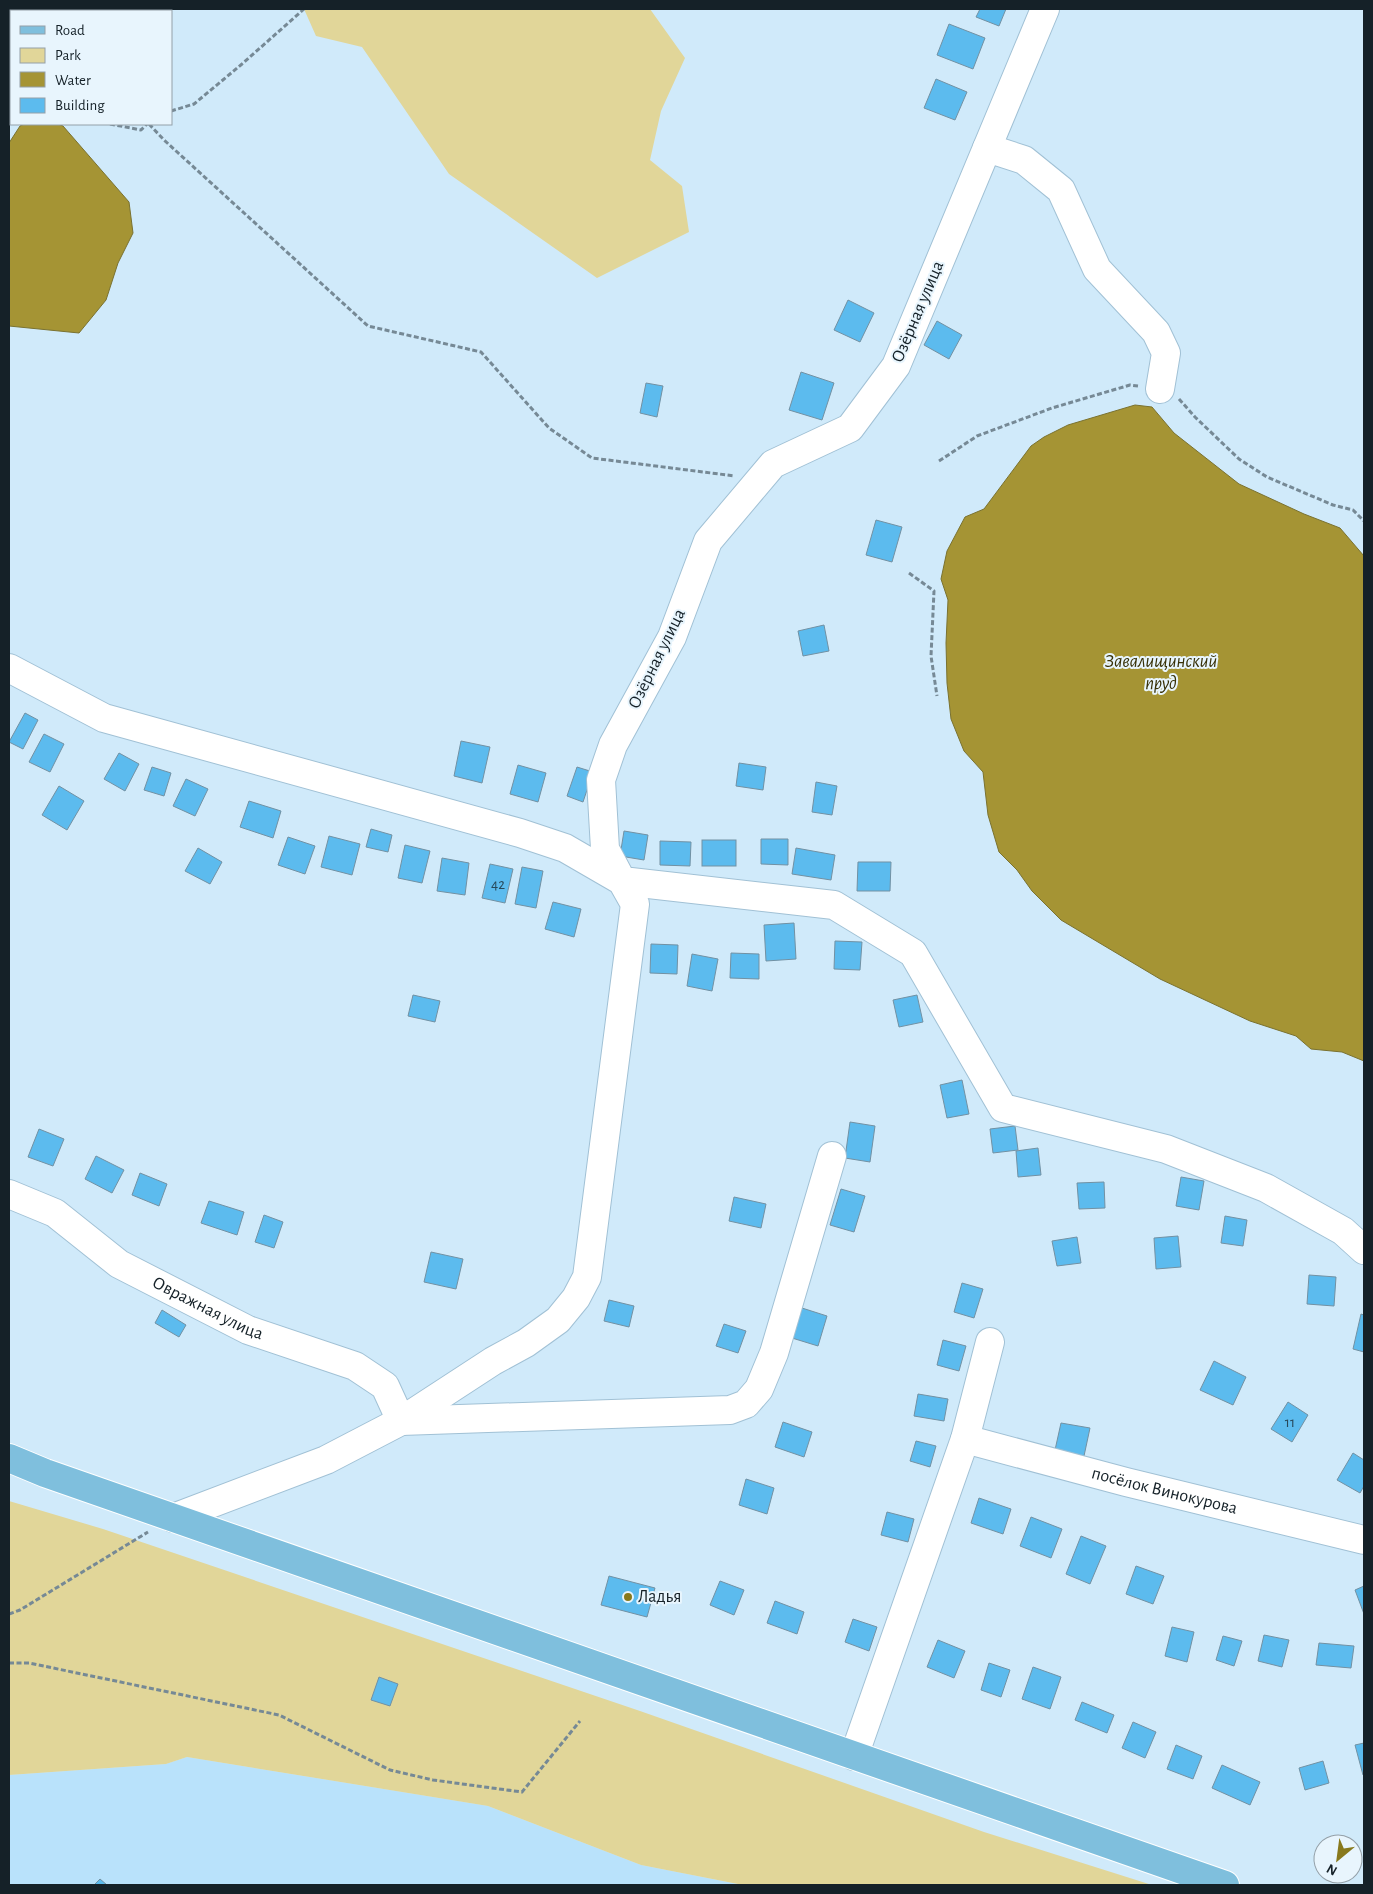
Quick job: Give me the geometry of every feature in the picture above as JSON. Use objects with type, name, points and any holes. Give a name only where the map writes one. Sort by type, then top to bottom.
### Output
[{"type":"main road","points":[[9,1458],[45,1473],[172,1518],[1225,1885]]},
{"type":"street","name":"Озёрная улица","points":[[172,1518],[326,1460],[401,1420],[493,1361],[526,1343],[558,1320],[576,1298],[587,1277],[635,904],[605,849],[601,780],[613,745],[672,637],[708,541],[773,464],[850,428],[896,366],[1045,9]]},
{"type":"street","points":[[987,148],[1024,160],[1062,190],[1097,269],[1156,332],[1166,353],[1160,389]]},
{"type":"street","points":[[9,668],[104,718],[520,833],[565,848],[622,881],[834,905],[913,953],[1003,1108],[1166,1149],[1266,1188],[1343,1231],[1364,1250]]},
{"type":"street","points":[[401,1420],[730,1410],[746,1404],[760,1389],[774,1353],[832,1156]]},
{"type":"street","name":"Овражная улица","points":[[9,1194],[55,1213],[119,1264],[248,1330],[356,1366],[385,1386],[401,1420]]},
{"type":"street","points":[[854,1756],[965,1439],[990,1342]]},
{"type":"street","name":"посёлок Винокурова","points":[[965,1439],[1126,1482],[1364,1540]]},
{"type":"path","points":[[172,111],[194,104],[304,9]]},
{"type":"path","points":[[115,125],[141,130],[147,125]]},
{"type":"path","points":[[149,125],[368,326],[482,352],[549,428],[592,458],[760,479]]},
{"type":"path","points":[[939,461],[978,436],[1052,408],[1130,385],[1160,389],[1179,399],[1239,459],[1267,477],[1333,505],[1354,510],[1364,521]]},
{"type":"path","points":[[909,574],[934,592],[931,656],[936,696]]},
{"type":"path","points":[[9,1614],[20,1610],[172,1518]]},
{"type":"path","points":[[9,1663],[29,1664],[279,1715],[390,1770],[433,1780],[522,1792],[580,1721]]},
{"type":"shaded area","points":[[187,1757],[488,1806],[641,1865],[743,1885],[9,1885],[9,1775],[166,1764]]},
{"type":"green space","points":[[304,9],[650,9],[685,58],[661,111],[650,160],[682,186],[689,232],[597,278],[449,174],[362,47],[316,36]]},
{"type":"green space","points":[[9,1501],[103,1529],[640,1711],[984,1832],[1152,1885],[743,1885],[641,1865],[488,1806],[187,1757],[166,1764],[9,1775]]},
{"type":"water","points":[[20,126],[63,126],[129,202],[133,233],[118,263],[106,300],[79,333],[9,326],[9,143]]},
{"type":"water","name":"Завалищинский пруд","points":[[1135,405],[1152,407],[1174,433],[1239,484],[1304,514],[1340,528],[1364,556],[1364,1061],[1342,1052],[1311,1049],[1296,1036],[1250,1021],[1160,979],[1061,920],[1032,891],[1017,870],[999,852],[988,815],[983,772],[964,751],[951,719],[947,683],[948,600],[941,579],[947,551],[965,517],[984,509],[1031,446],[1044,437],[1068,425]]},
{"type":"building","points":[[980,9],[1006,9],[999,26],[976,17]]},
{"type":"building","points":[[949,24],[985,38],[973,69],[937,55]]},
{"type":"building","points":[[936,79],[967,92],[955,120],[924,108]]},
{"type":"building","points":[[848,300],[874,313],[860,342],[834,330]]},
{"type":"building","points":[[937,321],[962,335],[949,359],[924,345]]},
{"type":"building","points":[[801,372],[834,383],[822,420],[789,410]]},
{"type":"building","points":[[646,383],[663,386],[657,417],[640,413]]},
{"type":"building","points":[[876,520],[902,527],[892,562],[866,555]]},
{"type":"building","points":[[824,625],[829,651],[803,656],[798,631]]},
{"type":"building","points":[[25,713],[38,720],[23,749],[9,742]]},
{"type":"building","points":[[44,734],[64,744],[50,772],[29,762]]},
{"type":"building","points":[[461,741],[490,747],[482,783],[454,776]]},
{"type":"building","points":[[119,753],[139,764],[125,791],[104,779]]},
{"type":"building","points":[[739,763],[766,767],[763,790],[736,786]]},
{"type":"building","points":[[518,765],[546,773],[538,802],[510,794]]},
{"type":"building","points":[[152,767],[171,773],[164,796],[144,790]]},
{"type":"building","points":[[577,767],[593,772],[583,802],[567,796]]},
{"type":"building","points":[[186,779],[208,789],[195,816],[173,806]]},
{"type":"building","points":[[816,782],[837,786],[832,815],[812,812]]},
{"type":"building","points":[[59,786],[84,801],[67,830],[42,815]]},
{"type":"building","points":[[249,801],[281,811],[273,838],[240,827]]},
{"type":"building","points":[[371,829],[392,835],[388,852],[366,847]]},
{"type":"building","points":[[624,831],[648,835],[644,860],[620,856]]},
{"type":"building","points":[[329,836],[360,844],[352,875],[321,867]]},
{"type":"building","points":[[288,837],[315,846],[305,874],[278,865]]},
{"type":"building","points":[[761,839],[788,839],[788,865],[761,864]]},
{"type":"building","points":[[702,840],[736,840],[736,866],[702,866]]},
{"type":"building","points":[[660,841],[691,842],[690,866],[660,865]]},
{"type":"building","points":[[405,845],[430,851],[422,883],[398,878]]},
{"type":"building","points":[[198,848],[222,862],[210,884],[185,871]]},
{"type":"building","points":[[796,848],[835,855],[831,880],[792,874]]},
{"type":"building","points":[[442,858],[469,863],[465,895],[437,891]]},
{"type":"building","points":[[858,862],[891,862],[890,891],[857,891]]},
{"type":"building","points":[[490,864],[513,869],[505,903],[482,898]]},
{"type":"building","points":[[522,867],[543,871],[536,908],[515,904]]},
{"type":"building","points":[[553,902],[581,909],[574,937],[545,929]]},
{"type":"building","points":[[794,923],[796,959],[766,961],[764,925]]},
{"type":"building","points":[[835,941],[862,942],[860,970],[834,969]]},
{"type":"building","points":[[651,944],[678,945],[677,974],[650,973]]},
{"type":"building","points":[[731,953],[759,954],[759,979],[730,978]]},
{"type":"building","points":[[692,954],[718,959],[712,991],[687,986]]},
{"type":"building","points":[[413,995],[440,1001],[435,1022],[408,1016]]},
{"type":"building","points":[[917,995],[923,1022],[899,1027],[893,1000]]},
{"type":"building","points":[[962,1080],[969,1114],[947,1118],[940,1085]]},
{"type":"building","points":[[850,1122],[875,1126],[870,1162],[845,1158]]},
{"type":"building","points":[[1015,1126],[1018,1150],[993,1153],[990,1129]]},
{"type":"building","points":[[39,1129],[64,1139],[53,1166],[28,1157]]},
{"type":"building","points":[[1038,1148],[1041,1175],[1018,1177],[1016,1151]]},
{"type":"building","points":[[96,1156],[124,1170],[112,1193],[85,1179]]},
{"type":"building","points":[[140,1173],[167,1184],[159,1206],[132,1195]]},
{"type":"building","points":[[1181,1177],[1204,1181],[1199,1210],[1176,1206]]},
{"type":"building","points":[[1104,1182],[1105,1208],[1079,1209],[1077,1183]]},
{"type":"building","points":[[841,1189],[865,1196],[854,1232],[830,1225]]},
{"type":"building","points":[[734,1197],[766,1204],[761,1228],[729,1221]]},
{"type":"building","points":[[209,1201],[244,1212],[237,1235],[201,1223]]},
{"type":"building","points":[[264,1215],[283,1222],[274,1248],[255,1242]]},
{"type":"building","points":[[1225,1216],[1247,1220],[1243,1246],[1221,1243]]},
{"type":"building","points":[[1178,1236],[1181,1267],[1156,1269],[1154,1238]]},
{"type":"building","points":[[1077,1237],[1081,1263],[1057,1266],[1052,1241]]},
{"type":"building","points":[[431,1252],[463,1259],[456,1289],[424,1282]]},
{"type":"building","points":[[1309,1275],[1336,1277],[1334,1306],[1307,1304]]},
{"type":"building","points":[[962,1283],[983,1289],[974,1318],[954,1312]]},
{"type":"building","points":[[609,1300],[634,1306],[629,1327],[604,1321]]},
{"type":"building","points":[[802,1308],[827,1316],[818,1346],[792,1338]]},
{"type":"building","points":[[162,1310],[186,1325],[179,1337],[155,1323]]},
{"type":"building","points":[[1361,1314],[1364,1315],[1364,1352],[1353,1349]]},
{"type":"building","points":[[724,1324],[746,1331],[738,1353],[716,1346]]},
{"type":"building","points":[[943,1340],[966,1346],[959,1371],[937,1365]]},
{"type":"building","points":[[1214,1361],[1246,1377],[1233,1405],[1200,1390]]},
{"type":"building","points":[[918,1394],[948,1399],[944,1421],[914,1416]]},
{"type":"building","points":[[1288,1402],[1308,1415],[1292,1442],[1271,1429]]},
{"type":"building","points":[[783,1422],[812,1432],[804,1457],[775,1447]]},
{"type":"building","points":[[1061,1423],[1090,1428],[1084,1456],[1055,1450]]},
{"type":"building","points":[[916,1441],[936,1446],[930,1467],[910,1461]]},
{"type":"building","points":[[1353,1453],[1364,1460],[1364,1486],[1360,1493],[1337,1480]]},
{"type":"building","points":[[746,1479],[774,1488],[767,1514],[739,1505]]},
{"type":"building","points":[[979,1498],[1011,1509],[1003,1534],[971,1523]]},
{"type":"building","points":[[887,1512],[914,1519],[908,1542],[881,1535]]},
{"type":"building","points":[[1031,1517],[1062,1529],[1051,1558],[1020,1546]]},
{"type":"building","points":[[1081,1536],[1106,1546],[1090,1584],[1066,1574]]},
{"type":"building","points":[[1136,1566],[1164,1576],[1153,1604],[1126,1594]]},
{"type":"building","name":"Ладья","points":[[609,1576],[655,1588],[647,1617],[601,1605]]},
{"type":"building","points":[[720,1581],[744,1590],[734,1615],[710,1605]]},
{"type":"building","points":[[1364,1586],[1364,1614],[1355,1590]]},
{"type":"building","points":[[775,1601],[804,1612],[797,1634],[767,1623]]},
{"type":"building","points":[[853,1619],[877,1627],[869,1651],[845,1642]]},
{"type":"building","points":[[1172,1627],[1194,1632],[1187,1662],[1165,1656]]},
{"type":"building","points":[[1264,1635],[1289,1640],[1282,1667],[1258,1661]]},
{"type":"building","points":[[1223,1636],[1242,1641],[1234,1666],[1216,1660]]},
{"type":"building","points":[[938,1640],[965,1651],[954,1678],[927,1667]]},
{"type":"building","points":[[1319,1643],[1354,1646],[1351,1668],[1316,1665]]},
{"type":"building","points":[[989,1663],[1010,1670],[1001,1697],[981,1690]]},
{"type":"building","points":[[1033,1667],[1061,1677],[1050,1709],[1022,1699]]},
{"type":"building","points":[[379,1677],[398,1684],[390,1706],[371,1700]]},
{"type":"building","points":[[1082,1702],[1114,1715],[1107,1733],[1075,1720]]},
{"type":"building","points":[[1133,1722],[1156,1732],[1145,1758],[1122,1748]]},
{"type":"building","points":[[1364,1743],[1364,1775],[1363,1775],[1355,1745]]},
{"type":"building","points":[[1176,1745],[1202,1756],[1193,1779],[1167,1769]]},
{"type":"building","points":[[1323,1761],[1329,1783],[1305,1790],[1299,1768]]},
{"type":"building","points":[[1222,1765],[1260,1782],[1250,1805],[1212,1788]]},
{"type":"building","points":[[100,1879],[107,1885],[94,1885]]},
{"type":"place","name":"Ладья","points":[[628,1597]]}]
